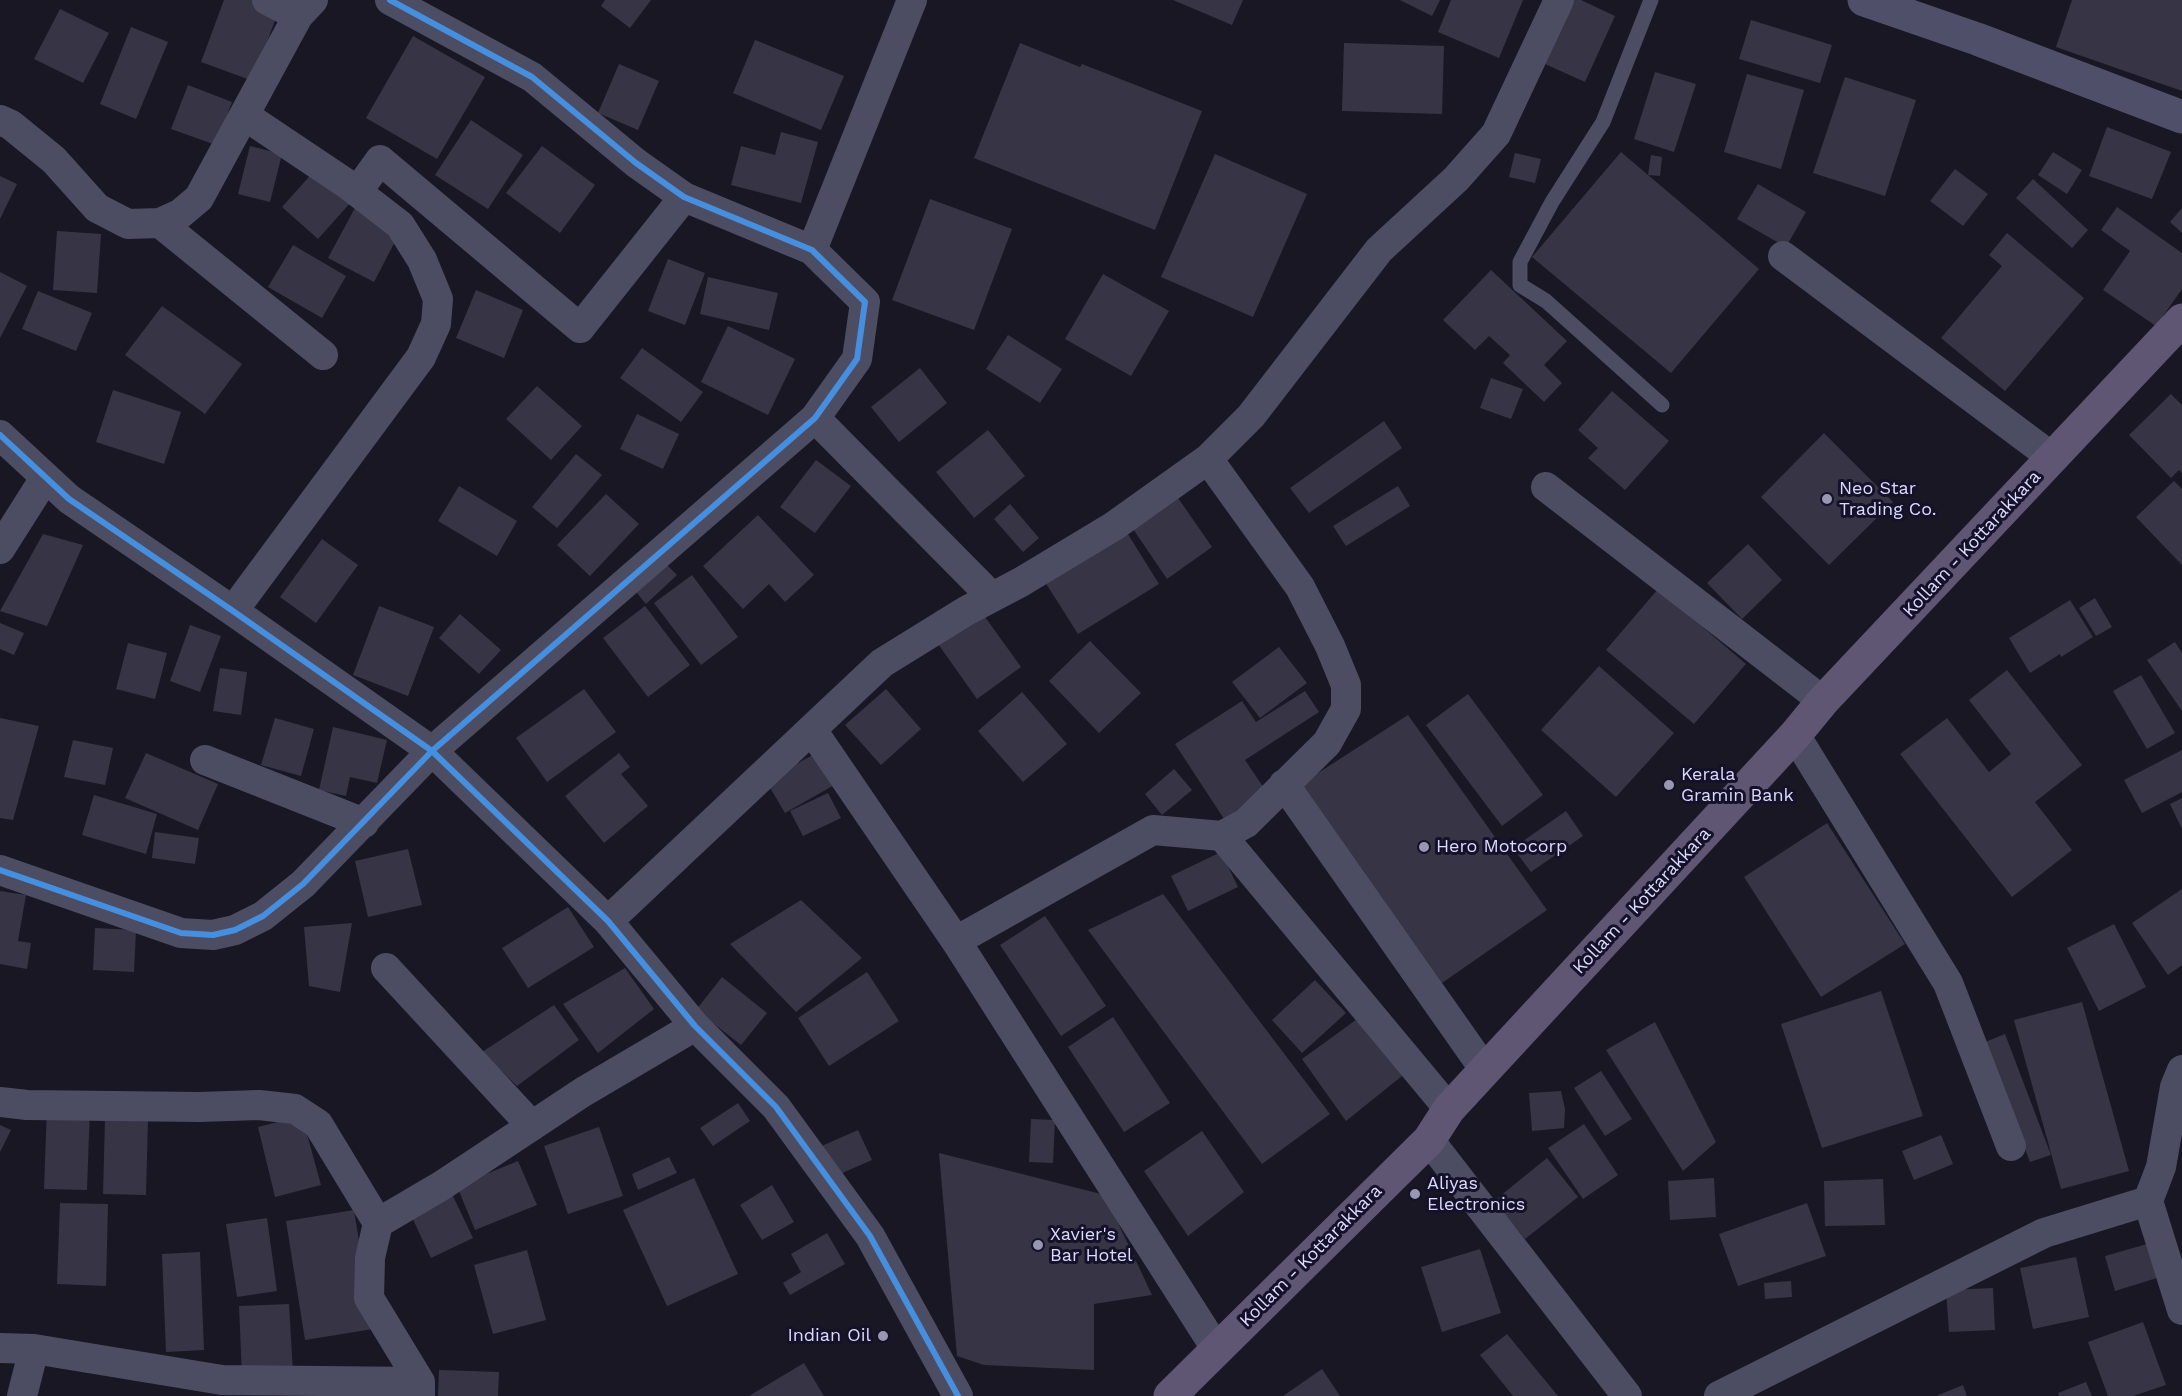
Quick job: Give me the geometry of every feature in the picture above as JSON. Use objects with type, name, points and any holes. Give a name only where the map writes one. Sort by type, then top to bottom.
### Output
[{"type":"main road","name":"Kollam - Kottarakkara","points":[[1170,1396],[1429,1140],[1449,1109],[1795,735],[1823,701],[2182,320]]},
{"type":"street","points":[[0,120],[11,125],[54,160],[104,212],[128,224],[160,222],[180,214],[199,198],[306,8],[267,0]]},
{"type":"street","points":[[0,870],[181,933],[213,935],[235,930],[263,916],[303,884],[432,751],[815,418],[834,388],[857,359],[866,302],[812,250],[684,197],[636,163],[532,77],[390,0]]},
{"type":"street","points":[[812,250],[912,0]]},
{"type":"street","points":[[608,921],[882,663],[1114,526],[1208,459],[1251,416],[1378,250],[1456,179],[1496,134],[1559,0]]},
{"type":"street","points":[[1864,0],[1977,39],[2182,117]]},
{"type":"street","points":[[234,611],[421,357],[436,324],[438,299],[422,260],[400,225],[357,192],[244,115]]},
{"type":"street","points":[[357,192],[380,160],[580,328],[684,197]]},
{"type":"street","points":[[160,222],[322,356]]},
{"type":"street","points":[[1783,256],[2053,458]]},
{"type":"street","points":[[815,418],[992,597]]},
{"type":"street","points":[[0,435],[69,499],[234,611],[432,751],[608,921],[695,1026],[776,1107],[870,1236],[958,1396]]},
{"type":"street","points":[[956,941],[1153,830],[1222,836],[1246,823],[1327,743],[1346,709],[1346,685],[1330,646],[1300,587],[1208,459]]},
{"type":"street","points":[[0,549],[45,478]]},
{"type":"street","points":[[1546,487],[1823,701]]},
{"type":"street","points":[[812,730],[956,941],[1217,1350]]},
{"type":"street","points":[[1795,735],[1948,983],[2011,1146]]},
{"type":"street","points":[[205,760],[364,823]]},
{"type":"street","points":[[1284,784],[1485,1070]]},
{"type":"street","points":[[1222,836],[1449,1109]]},
{"type":"street","points":[[386,968],[532,1126]]},
{"type":"street","points":[[378,1223],[441,1186],[583,1092],[695,1026]]},
{"type":"street","points":[[2182,1070],[2175,1087],[2161,1167],[2148,1201],[2182,1310]]},
{"type":"street","points":[[0,1102],[27,1105],[259,1106],[295,1109],[318,1124],[378,1223],[370,1258],[369,1298],[420,1389]]},
{"type":"street","points":[[1429,1140],[1627,1396]]},
{"type":"street","points":[[1719,1396],[2044,1233],[2148,1201]]},
{"type":"street","points":[[0,1348],[34,1349],[222,1380],[420,1389]]},
{"type":"street","points":[[22,1396],[34,1349]]},
{"type":"lane","points":[[1651,0],[1603,122],[1552,202],[1520,261],[1520,285],[1546,300],[1662,405]]},
{"type":"building","points":[[224,0],[255,0],[279,9],[253,81],[201,62]]},
{"type":"building","points":[[605,0],[651,0],[630,28],[601,6]]},
{"type":"building","points":[[1173,0],[1243,0],[1232,25]]},
{"type":"building","points":[[1400,0],[1440,0],[1432,16]]},
{"type":"building","points":[[1451,0],[1523,0],[1499,58],[1438,32]]},
{"type":"building","points":[[1574,0],[1581,0],[1615,16],[1585,82],[1545,64]]},
{"type":"building","points":[[2072,0],[2182,0],[2182,91],[2056,47]]},
{"type":"building","points":[[60,9],[109,33],[83,83],[34,59]]},
{"type":"building","points":[[1751,20],[1832,45],[1820,83],[1739,59]]},
{"type":"building","points":[[131,27],[168,42],[136,119],[100,104]]},
{"type":"building","points":[[413,36],[485,77],[437,159],[366,118]]},
{"type":"building","points":[[755,40],[844,76],[821,130],[733,93]]},
{"type":"building","points":[[1020,43],[1080,67],[1082,64],[1202,111],[1155,230],[974,158]]},
{"type":"building","points":[[1344,43],[1444,46],[1442,114],[1342,111]]},
{"type":"building","points":[[619,64],[659,81],[638,130],[598,113]]},
{"type":"building","points":[[1655,72],[1696,84],[1674,152],[1634,139]]},
{"type":"building","points":[[1747,74],[1804,90],[1781,169],[1724,152]]},
{"type":"building","points":[[1845,77],[1916,100],[1885,196],[1813,173]]},
{"type":"building","points":[[188,85],[232,102],[216,145],[171,129]]},
{"type":"building","points":[[471,120],[523,155],[488,209],[435,175]]},
{"type":"building","points":[[2107,127],[2171,152],[2152,199],[2089,176]]},
{"type":"building","points":[[781,132],[818,142],[801,203],[731,185],[741,146],[775,155]]},
{"type":"building","points":[[250,146],[282,154],[270,202],[238,194]]},
{"type":"building","points":[[542,146],[595,185],[560,233],[506,193]]},
{"type":"building","points":[[1621,152],[1759,269],[1671,373],[1532,257]]},
{"type":"building","points":[[2053,152],[2082,170],[2067,194],[2038,175]]},
{"type":"building","points":[[1515,153],[1541,159],[1535,183],[1509,177]]},
{"type":"building","points":[[1215,154],[1307,194],[1253,317],[1161,277]]},
{"type":"building","points":[[1651,155],[1662,157],[1660,176],[1648,175]]},
{"type":"building","points":[[316,169],[352,201],[318,239],[282,207]]},
{"type":"building","points":[[1955,169],[1988,194],[1963,226],[1930,201]]},
{"type":"building","points":[[0,176],[17,184],[0,219]]},
{"type":"building","points":[[2033,179],[2088,230],[2072,248],[2016,198]]},
{"type":"building","points":[[1758,184],[1806,212],[1786,247],[1737,219]]},
{"type":"building","points":[[930,199],[1012,229],[974,330],[892,300]]},
{"type":"building","points":[[356,206],[401,230],[374,282],[328,258]]},
{"type":"building","points":[[2117,207],[2182,253],[2182,289],[2156,326],[2103,290],[2130,251],[2101,230]]},
{"type":"building","points":[[2182,208],[2182,233],[2170,222]]},
{"type":"building","points":[[57,231],[101,234],[97,293],[53,290]]},
{"type":"building","points":[[2007,233],[2084,298],[2005,391],[1941,338],[2002,266],[1989,255]]},
{"type":"building","points":[[293,245],[346,276],[322,318],[268,287]]},
{"type":"building","points":[[668,259],[705,273],[685,325],[648,311]]},
{"type":"building","points":[[1491,270],[1567,341],[1544,365],[1562,383],[1544,402],[1503,363],[1510,355],[1489,336],[1475,350],[1443,320]]},
{"type":"building","points":[[0,272],[27,286],[0,338]]},
{"type":"building","points":[[1103,274],[1169,311],[1131,376],[1065,339]]},
{"type":"building","points":[[708,277],[778,293],[769,330],[700,314]]},
{"type":"building","points":[[476,290],[523,310],[504,358],[456,338]]},
{"type":"building","points":[[38,291],[92,313],[76,351],[22,329]]},
{"type":"building","points":[[162,306],[242,364],[205,414],[125,355]]},
{"type":"building","points":[[728,326],[795,359],[768,415],[701,382]]},
{"type":"building","points":[[1008,335],[1062,369],[1040,403],[986,369]]},
{"type":"building","points":[[642,348],[703,392],[681,422],[620,378]]},
{"type":"building","points":[[920,368],[947,403],[899,442],[871,407]]},
{"type":"building","points":[[1491,378],[1523,389],[1511,419],[1480,408]]},
{"type":"building","points":[[537,386],[582,426],[551,460],[506,419]]},
{"type":"building","points":[[113,390],[181,412],[164,464],[96,442]]},
{"type":"building","points":[[1612,391],[1669,441],[1625,490],[1588,458],[1598,448],[1578,430]]},
{"type":"building","points":[[2171,394],[2182,405],[2182,473],[2179,470],[2171,478],[2129,435]]},
{"type":"building","points":[[637,414],[679,434],[663,469],[620,449]]},
{"type":"building","points":[[1384,421],[1402,448],[1309,513],[1290,488]]},
{"type":"building","points":[[988,430],[1025,476],[974,518],[936,472]]},
{"type":"building","name":"Neo Star Trading Co.","points":[[1824,433],[1893,502],[1829,565],[1761,497]]},
{"type":"building","points":[[576,454],[602,475],[557,528],[532,507]]},
{"type":"building","points":[[816,460],[851,486],[815,533],[780,507]]},
{"type":"building","points":[[2174,481],[2182,489],[2182,565],[2136,517]]},
{"type":"building","points":[[459,486],[517,521],[497,556],[438,521]]},
{"type":"building","points":[[1398,486],[1410,506],[1346,546],[1333,526]]},
{"type":"building","points":[[606,494],[639,524],[590,576],[557,545]]},
{"type":"building","points":[[1176,495],[1212,547],[1167,579],[1131,526]]},
{"type":"building","points":[[1010,504],[1039,538],[1023,552],[994,519]]},
{"type":"building","points":[[758,515],[814,575],[785,602],[769,584],[743,609],[703,566]]},
{"type":"building","points":[[1126,531],[1159,584],[1078,634],[1045,582]]},
{"type":"building","points":[[43,534],[83,545],[47,626],[0,611]]},
{"type":"building","points":[[322,539],[358,565],[316,623],[280,597]]},
{"type":"building","points":[[1748,544],[1782,580],[1742,619],[1707,583]]},
{"type":"building","points":[[661,559],[677,575],[646,604],[631,586]]},
{"type":"building","points":[[692,575],[738,637],[701,665],[654,603]]},
{"type":"building","points":[[1658,589],[1746,664],[1694,724],[1606,650]]},
{"type":"building","points":[[2095,598],[2112,627],[2096,636],[2079,608]]},
{"type":"building","points":[[2070,600],[2093,637],[2030,673],[2009,638]]},
{"type":"building","points":[[379,606],[434,627],[408,696],[353,675]]},
{"type":"building","points":[[645,606],[690,665],[648,697],[603,638]]},
{"type":"building","points":[[980,610],[1021,667],[977,699],[936,641]]},
{"type":"building","points":[[460,614],[501,650],[479,674],[439,638]]},
{"type":"building","points":[[0,623],[24,633],[14,655],[0,649]]},
{"type":"building","points":[[190,625],[221,636],[200,692],[170,681]]},
{"type":"building","points":[[1090,641],[1141,693],[1099,733],[1049,681]]},
{"type":"building","points":[[2175,642],[2182,653],[2182,711],[2147,660]]},
{"type":"building","points":[[128,643],[167,653],[155,699],[116,689]]},
{"type":"building","points":[[1279,647],[1307,683],[1260,718],[1232,682]]},
{"type":"building","points":[[1599,666],[1674,733],[1616,797],[1541,730]]},
{"type":"building","points":[[220,668],[247,672],[241,715],[213,711]]},
{"type":"building","points":[[2007,670],[2082,765],[2035,802],[2072,850],[2012,897],[1900,754],[1947,718],[1989,772],[2011,754],[1969,700]]},
{"type":"building","points":[[2141,675],[2175,733],[2147,749],[2113,691]]},
{"type":"building","points":[[584,689],[616,732],[547,782],[516,738]]},
{"type":"building","points":[[886,689],[921,729],[881,765],[845,725]]},
{"type":"building","points":[[1305,691],[1319,712],[1245,760],[1268,794],[1226,822],[1175,744],[1242,701],[1256,722]]},
{"type":"building","points":[[1022,692],[1067,744],[1023,782],[978,731]]},
{"type":"building","points":[[1468,694],[1543,795],[1502,826],[1426,725]]},
{"type":"building","name":"Hero Motocorp","points":[[1408,715],[1547,910],[1442,983],[1301,784]]},
{"type":"building","points":[[0,718],[39,726],[13,820],[0,818]]},
{"type":"building","points":[[275,718],[314,729],[301,776],[261,765]]},
{"type":"building","points":[[333,727],[387,740],[377,783],[350,777],[346,796],[319,790]]},
{"type":"building","points":[[73,740],[113,748],[105,785],[64,777]]},
{"type":"building","points":[[2182,750],[2182,792],[2142,813],[2124,780]]},
{"type":"building","points":[[818,752],[836,784],[785,813],[766,781]]},
{"type":"building","points":[[146,753],[218,784],[198,830],[125,798]]},
{"type":"building","points":[[619,753],[630,767],[621,774],[648,806],[604,843],[565,796]]},
{"type":"building","points":[[1174,769],[1192,790],[1162,815],[1145,794]]},
{"type":"building","points":[[828,793],[841,818],[803,836],[790,811]]},
{"type":"building","points":[[94,795],[157,814],[146,854],[82,835]]},
{"type":"building","points":[[2182,798],[2182,829],[2170,804]]},
{"type":"building","points":[[1566,811],[1583,836],[1531,872],[1513,848]]},
{"type":"building","points":[[1827,823],[1905,944],[1821,997],[1744,877]]},
{"type":"building","points":[[155,832],[199,838],[195,864],[152,858]]},
{"type":"building","points":[[408,849],[422,905],[368,917],[355,861]]},
{"type":"building","points":[[1221,852],[1238,887],[1188,911],[1171,876]]},
{"type":"building","points":[[2182,889],[2182,965],[2168,975],[2132,923]]},
{"type":"building","points":[[0,891],[26,895],[18,941],[31,943],[27,969],[0,964]]},
{"type":"building","points":[[1163,894],[1330,1114],[1262,1164],[1088,930]]},
{"type":"building","points":[[801,900],[862,958],[796,1012],[730,944]]},
{"type":"building","points":[[568,907],[594,947],[528,988],[502,948]]},
{"type":"building","points":[[1045,916],[1106,1006],[1061,1036],[1000,945]]},
{"type":"building","points":[[352,923],[340,992],[309,986],[304,927]]},
{"type":"building","points":[[2114,924],[2146,987],[2099,1011],[2067,948]]},
{"type":"building","points":[[95,928],[136,930],[134,972],[93,970]]},
{"type":"building","points":[[625,968],[654,1009],[598,1053],[563,1004]]},
{"type":"building","points":[[867,972],[899,1021],[829,1066],[798,1018]]},
{"type":"building","points":[[722,977],[767,1013],[741,1045],[696,1010]]},
{"type":"building","points":[[1315,980],[1346,1013],[1302,1053],[1272,1020]]},
{"type":"building","points":[[1881,991],[1923,1116],[1822,1148],[1781,1024]]},
{"type":"building","points":[[2082,1002],[2129,1171],[2061,1189],[2014,1020]]},
{"type":"building","points":[[554,1005],[579,1040],[517,1086],[482,1052]]},
{"type":"building","points":[[1113,1017],[1170,1103],[1124,1132],[1068,1047]]},
{"type":"building","points":[[1360,1017],[1402,1076],[1346,1121],[1302,1059]]},
{"type":"building","points":[[1655,1022],[1716,1142],[1683,1171],[1606,1050]]},
{"type":"building","points":[[2005,1034],[2051,1155],[2030,1162],[1985,1042]]},
{"type":"building","points":[[1601,1071],[1632,1119],[1605,1136],[1574,1088]]},
{"type":"building","points":[[1561,1091],[1565,1109],[1564,1128],[1532,1131],[1529,1093]]},
{"type":"building","points":[[738,1103],[750,1121],[713,1146],[700,1128]]},
{"type":"building","points":[[47,1107],[90,1107],[87,1190],[44,1189]]},
{"type":"building","points":[[302,1116],[321,1185],[275,1197],[258,1127]]},
{"type":"building","points":[[105,1119],[148,1120],[146,1195],[103,1194]]},
{"type":"building","points":[[1031,1119],[1055,1120],[1053,1163],[1029,1162]]},
{"type":"building","points":[[1584,1124],[1618,1175],[1583,1199],[1548,1148]]},
{"type":"building","points":[[0,1125],[11,1130],[0,1152]]},
{"type":"building","points":[[599,1127],[623,1196],[568,1214],[544,1146]]},
{"type":"building","points":[[858,1130],[872,1160],[831,1178],[817,1148]]},
{"type":"building","points":[[1202,1131],[1244,1192],[1188,1236],[1144,1171]]},
{"type":"building","points":[[1941,1135],[1953,1164],[1914,1180],[1902,1151]]},
{"type":"building","name":"Xavier's Bar Hotel","points":[[939,1153],[1105,1195],[1152,1295],[1094,1304],[1094,1370],[984,1365],[957,1356]]},
{"type":"building","points":[[669,1157],[677,1173],[638,1190],[632,1174]]},
{"type":"building","points":[[1547,1158],[1578,1197],[1525,1239],[1494,1201]]},
{"type":"building","points":[[518,1161],[537,1205],[475,1230],[457,1186]]},
{"type":"building","points":[[694,1178],[738,1274],[667,1306],[623,1210]]},
{"type":"building","points":[[1714,1178],[1716,1217],[1670,1220],[1668,1181]]},
{"type":"building","points":[[1883,1179],[1885,1225],[1825,1226],[1824,1181]]},
{"type":"building","points":[[772,1185],[794,1222],[762,1240],[740,1205]]},
{"type":"building","points":[[452,1194],[473,1238],[431,1258],[410,1213]]},
{"type":"building","points":[[60,1203],[108,1204],[106,1286],[57,1284]]},
{"type":"building","points":[[1807,1203],[1826,1256],[1738,1286],[1719,1234]]},
{"type":"building","points":[[354,1210],[373,1329],[305,1340],[286,1221]]},
{"type":"building","points":[[267,1218],[277,1291],[237,1297],[226,1224]]},
{"type":"building","points":[[827,1233],[845,1264],[790,1295],[783,1283],[801,1272],[791,1254]]},
{"type":"building","points":[[2147,1244],[2157,1278],[2115,1291],[2105,1256]]},
{"type":"building","points":[[1480,1249],[1501,1313],[1442,1332],[1421,1267]]},
{"type":"building","points":[[527,1250],[546,1320],[493,1334],[474,1265]]},
{"type":"building","points":[[200,1252],[204,1350],[166,1352],[162,1254]]},
{"type":"building","points":[[2076,1257],[2089,1317],[2033,1329],[2020,1268]]},
{"type":"building","points":[[1791,1281],[1792,1297],[1765,1299],[1764,1283]]},
{"type":"building","points":[[1993,1288],[1995,1330],[1949,1332],[1946,1290]]},
{"type":"building","points":[[289,1304],[293,1373],[242,1376],[239,1306]]},
{"type":"building","points":[[2143,1322],[2166,1385],[2133,1396],[2108,1396],[2088,1342]]},
{"type":"building","points":[[1507,1334],[1558,1396],[1513,1396],[1480,1355]]},
{"type":"building","points":[[804,1363],[824,1396],[749,1396]]},
{"type":"building","points":[[1322,1369],[1340,1396],[1283,1396]]},
{"type":"building","points":[[439,1370],[499,1372],[498,1396],[438,1396]]},
{"type":"building","points":[[2086,1382],[2092,1396],[2059,1396],[2058,1393]]},
{"type":"building","points":[[1963,1385],[1967,1396],[1936,1396]]},
{"type":"cycle path","points":[[0,870],[181,933],[213,935],[235,930],[263,916],[303,884],[432,751],[815,418],[857,359],[865,302],[812,250],[684,197],[636,163],[532,77],[390,0]]},
{"type":"cycle path","points":[[0,435],[69,499],[432,751],[608,921],[695,1026],[776,1107],[870,1236],[958,1396]]},
{"type":"place","name":"Neo Star Trading Co.","points":[[1827,499]]},
{"type":"place","name":"Kerala Gramin Bank","points":[[1669,785]]},
{"type":"place","name":"Hero Motocorp","points":[[1424,847]]},
{"type":"place","name":"Aliyas Electronics","points":[[1415,1194]]},
{"type":"place","name":"Xavier's Bar Hotel","points":[[1038,1245]]},
{"type":"place","name":"Indian Oil","points":[[883,1336]]}]
